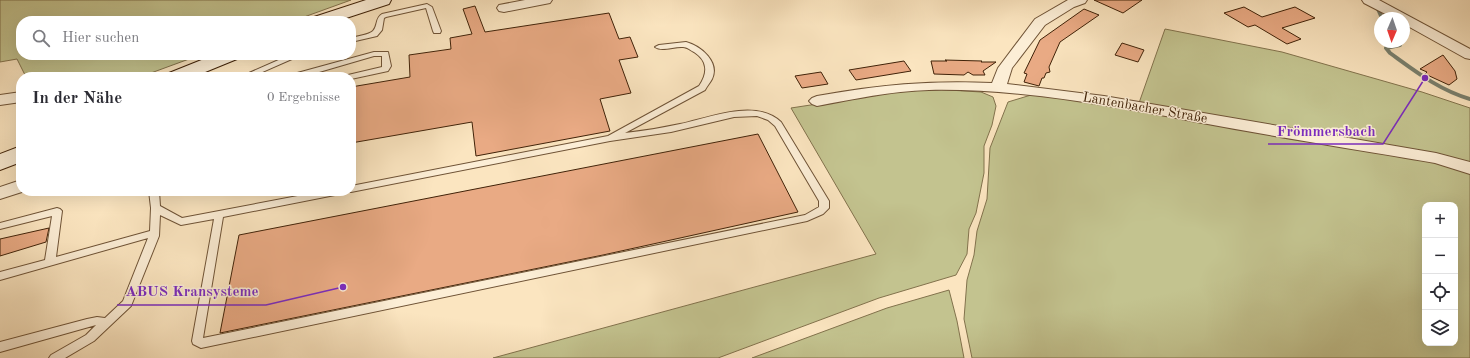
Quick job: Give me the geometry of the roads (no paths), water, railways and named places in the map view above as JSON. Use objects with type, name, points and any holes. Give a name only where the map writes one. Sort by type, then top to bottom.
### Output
[{"type":"main road","points":[[335,16],[380,1]]},
{"type":"main road","points":[[188,72],[218,60]]},
{"type":"main road","points":[[0,163],[16,155]]},
{"type":"street","points":[[504,8],[546,0]]},
{"type":"street","points":[[998,87],[1005,68],[1040,22],[1069,4],[1080,0]]},
{"type":"street","points":[[1369,0],[1392,12]]},
{"type":"street","points":[[1410,22],[1470,55]]},
{"type":"street","name":"Lantenbacher Straße","points":[[816,101],[900,87],[998,87],[1104,99],[1210,120],[1436,158],[1470,168]]},
{"type":"street","points":[[0,100],[16,98]]},
{"type":"street","points":[[0,193],[16,188]]},
{"type":"lane","points":[[356,39],[374,34],[378,30],[381,17],[384,15],[426,6],[429,6],[437,31]]},
{"type":"lane","points":[[610,138],[702,88],[709,78],[709,64],[704,55],[686,44],[659,47]]},
{"type":"lane","points":[[321,72],[374,54],[385,54],[387,66],[385,68],[356,76]]},
{"type":"lane","points":[[256,72],[285,60]]},
{"type":"lane","points":[[219,215],[197,340],[201,344],[807,218],[820,212],[824,208],[824,201],[778,124],[768,117],[760,114],[744,113],[727,115],[672,129],[610,138],[356,188]]},
{"type":"lane","points":[[55,358],[90,338],[127,302],[154,236],[156,208],[155,196]]},
{"type":"lane","points":[[156,208],[181,222],[315,196]]},
{"type":"lane","points":[[0,226],[57,211],[50,262]]},
{"type":"lane","points":[[0,276],[154,233]]},
{"type":"lane","points":[[0,347],[87,323],[97,321],[106,322]]},
{"type":"waterway","points":[[1386,48],[1390,53],[1428,79],[1448,91],[1470,99]]},
{"type":"place","name":"Frömmersbach","points":[[1425,78]]},
{"type":"place","name":"ABUS Kransysteme","points":[[343,287]]}]
